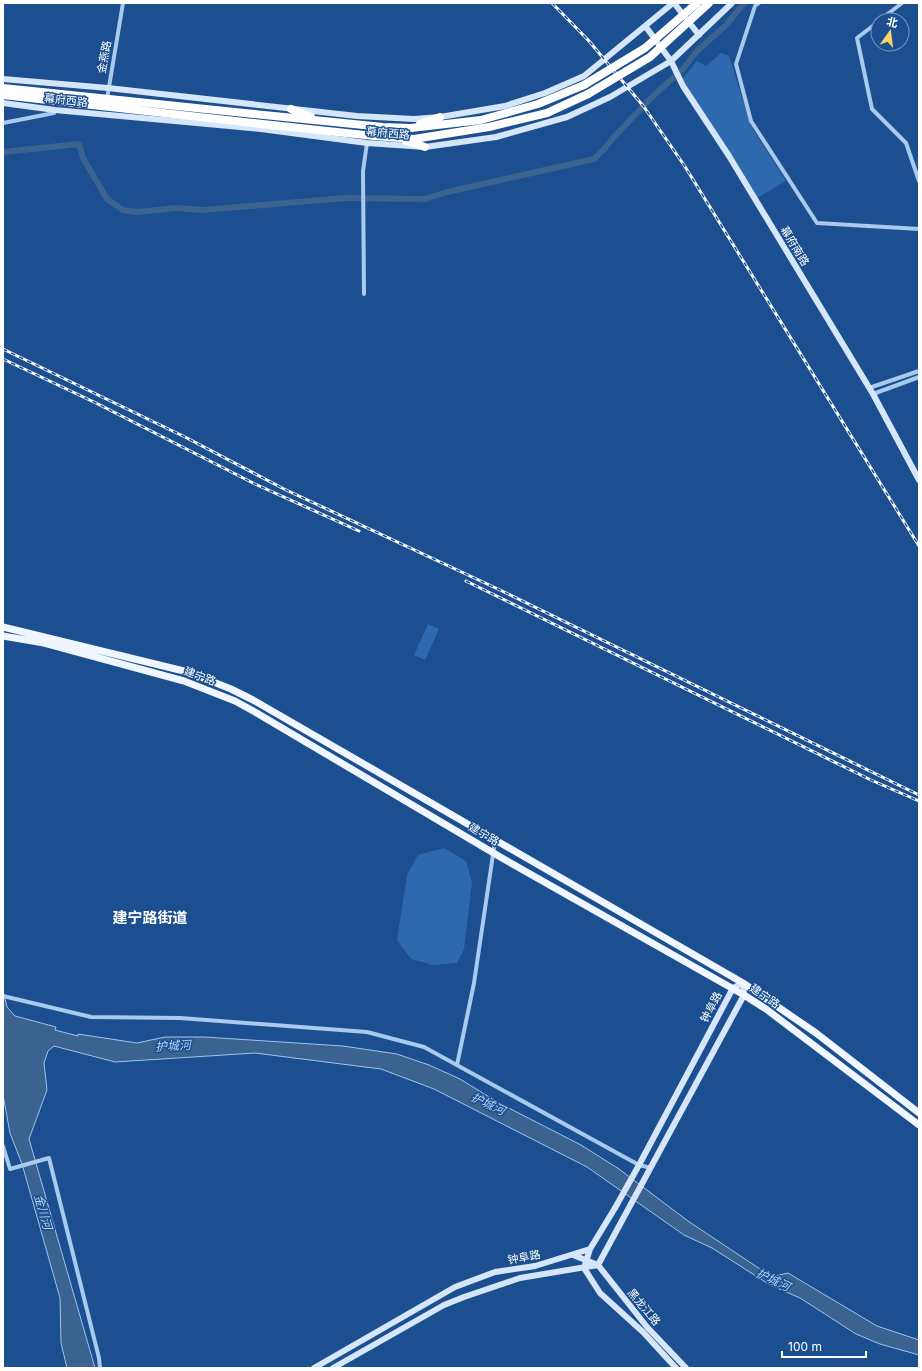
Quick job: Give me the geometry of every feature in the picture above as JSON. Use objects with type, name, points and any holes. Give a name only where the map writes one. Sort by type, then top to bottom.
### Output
[{"type":"highway","name":"幕府西路","points":[[3,88],[321,121],[411,128],[481,120],[538,104],[584,85],[645,48],[697,3]]},
{"type":"highway","name":"幕府西路","points":[[3,95],[253,123],[414,139],[489,127],[547,113],[588,94],[650,57],[709,3]]},
{"type":"highway","points":[[291,109],[321,121]]},
{"type":"highway","points":[[411,128],[440,117]]},
{"type":"highway","points":[[263,130],[281,125]]},
{"type":"highway","points":[[396,138],[425,147]]},
{"type":"main road","name":"幕府西路","points":[[3,79],[108,88],[291,109],[400,118],[440,117],[505,106],[545,93],[584,76],[674,3]]},
{"type":"main road","points":[[674,3],[699,36]]},
{"type":"main road","name":"幕府西路","points":[[3,103],[55,110],[263,130],[367,143],[425,147],[496,137],[567,117],[610,97],[671,62],[732,3]]},
{"type":"main road","name":"幕府南路","points":[[646,27],[671,62],[683,86],[728,156],[874,394],[919,479]]},
{"type":"main road","points":[[72,100],[77,95],[77,90],[73,85]]},
{"type":"main road","points":[[143,118],[138,113],[136,106],[137,101],[144,92]]},
{"type":"main road","points":[[23,106],[33,101],[51,98],[106,103]]},
{"type":"main road","name":"建宁路","points":[[3,626],[44,640],[184,681],[235,701],[302,738],[494,853],[733,988],[766,1009],[919,1125]]},
{"type":"main road","name":"建宁路","points":[[3,636],[44,640],[188,672],[231,689],[275,713],[495,842],[743,983],[816,1033],[919,1112]]},
{"type":"main road","points":[[743,983],[744,995]]},
{"type":"main road","name":"钟阜路","points":[[314,1368],[455,1287],[495,1272],[535,1266],[590,1249],[639,1165],[733,988],[743,983]]},
{"type":"main road","name":"钟阜路","points":[[333,1368],[444,1305],[464,1297],[520,1278],[598,1265],[631,1207],[744,995]]},
{"type":"main road","points":[[584,1268],[590,1249]]},
{"type":"main road","name":"黑龙江路","points":[[573,1255],[598,1265],[646,1327],[686,1368]]},
{"type":"main road","name":"黑龙江路","points":[[584,1268],[600,1293],[643,1332],[676,1368]]},
{"type":"street","name":"金燕路","points":[[105,115],[108,88],[123,3]]},
{"type":"street","points":[[759,3],[755,6],[736,64],[749,114],[751,121],[817,223],[919,229]]},
{"type":"street","points":[[890,12],[902,3]]},
{"type":"street","points":[[870,28],[857,38],[872,109],[906,143],[919,181]]},
{"type":"street","points":[[3,123],[44,116],[54,113],[55,110]]},
{"type":"street","points":[[364,294],[362,211],[367,143]]},
{"type":"street","points":[[870,388],[919,371]]},
{"type":"street","points":[[874,394],[919,377]]},
{"type":"street","points":[[457,1065],[474,983],[495,842]]},
{"type":"street","points":[[3,996],[91,1017],[180,1018],[366,1032],[424,1047],[639,1165],[651,1168]]},
{"type":"street","points":[[3,1146],[10,1169],[48,1158],[99,1358],[100,1368]]},
{"type":"shaded area","points":[[721,53],[729,56],[751,126],[786,181],[757,198],[682,79],[697,61],[706,66]]},
{"type":"shaded area","points":[[428,624],[439,629],[425,660],[414,655]]},
{"type":"shaded area","points":[[444,848],[466,861],[472,882],[464,949],[457,963],[433,965],[411,959],[397,940],[407,875],[418,855]]},
{"type":"water","points":[[3,991],[7,1007],[15,1016],[56,1027],[55,1030],[78,1036],[78,1034],[137,1043],[165,1037],[204,1037],[343,1046],[397,1054],[429,1065],[460,1079],[499,1103],[581,1145],[619,1169],[688,1221],[763,1271],[775,1276],[788,1273],[877,1326],[919,1340],[919,1355],[880,1344],[856,1334],[800,1298],[770,1285],[712,1248],[684,1235],[587,1167],[434,1089],[381,1069],[255,1053],[115,1062],[54,1046],[48,1051],[44,1063],[47,1090],[29,1139],[95,1368],[67,1368],[61,1343],[60,1298],[22,1164],[10,1133],[3,1095]]},
{"type":"waterway","points":[[3,152],[79,144],[83,158],[107,199],[123,210],[137,212],[177,208],[203,210],[346,198],[425,199],[447,192],[594,159],[652,97],[683,69],[697,51],[726,25],[744,3]]},
{"type":"railway","points":[[552,3],[589,41],[644,107],[684,165],[919,546]]},
{"type":"railway","points":[[3,349],[185,437],[284,489],[500,590],[919,795]]},
{"type":"railway","points":[[3,359],[96,403],[255,484],[359,531]]},
{"type":"railway","points":[[466,581],[871,780],[919,801]]},
{"type":"district","name":"建宁路街道","points":[[150,918]]},
{"type":"water label","name":"护城河","points":[[173,1046]]},
{"type":"water label","name":"护城河","points":[[488,1104]]},
{"type":"water label","name":"金川河","points":[[43,1212]]},
{"type":"water label","name":"护城河","points":[[773,1280]]}]
